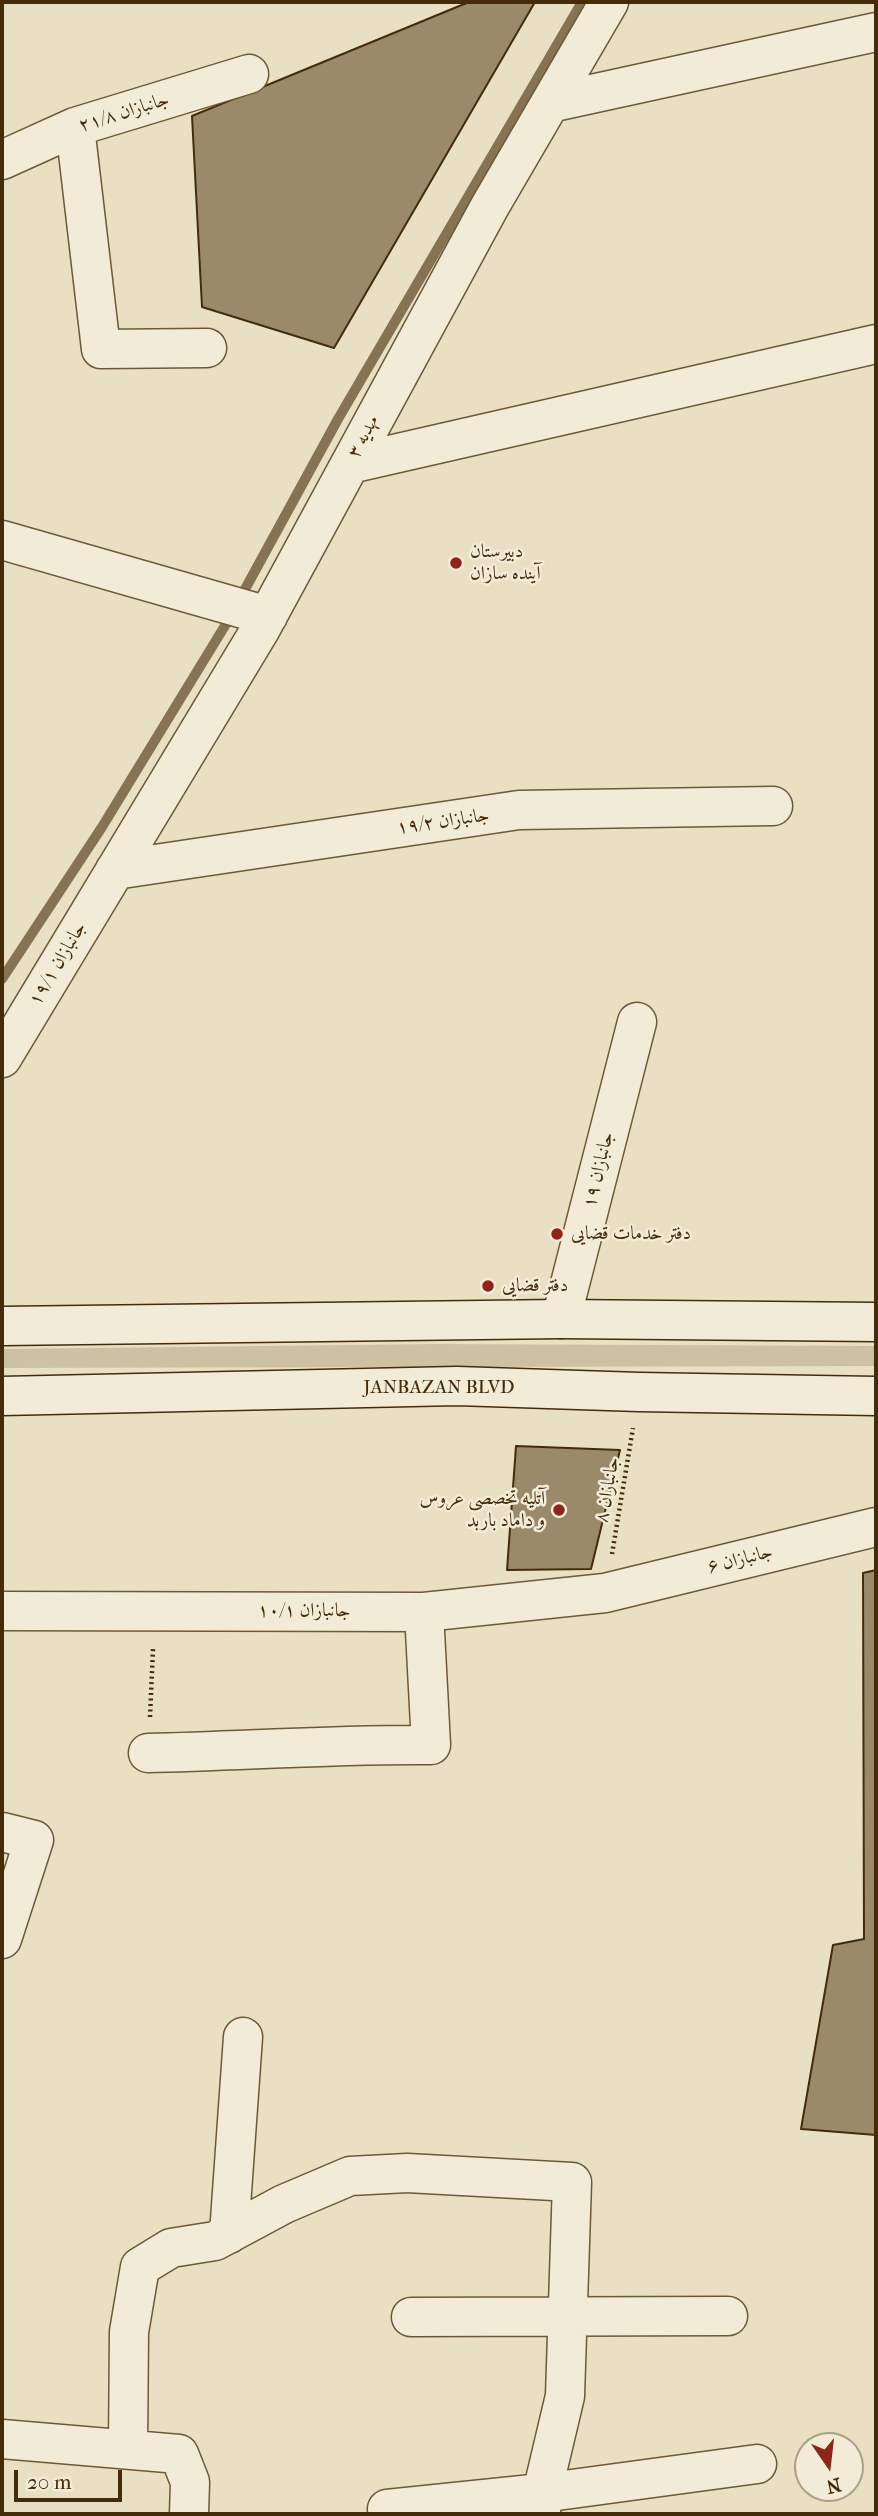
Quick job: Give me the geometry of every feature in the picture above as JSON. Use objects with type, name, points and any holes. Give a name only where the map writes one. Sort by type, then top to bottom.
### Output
[{"type":"street","name":"مهدیه ۳","points":[[115,870],[268,616],[490,206],[608,2]]},
{"type":"street","points":[[550,103],[862,35]]},
{"type":"street","name":"جانبازان ۲۱/۸","points":[[2,160],[75,127],[249,74]]},
{"type":"street","points":[[75,127],[100,349],[207,348]]},
{"type":"street","points":[[350,464],[876,344]]},
{"type":"street","points":[[2,540],[268,616]]},
{"type":"street","name":"جانبازان ۱۹/۲","points":[[115,870],[519,810],[773,806]]},
{"type":"street","name":"جانبازان ۱۹/۱","points":[[2,1058],[115,870]]},
{"type":"street","name":"جانبازان ۱۹","points":[[561,1319],[637,1022]]},
{"type":"street","points":[[2,1326],[561,1319],[876,1322]]},
{"type":"street","name":"JANBAZAN BLVD","points":[[2,1396],[457,1386],[876,1396]]},
{"type":"street","name":"جانبازان ۶","points":[[605,1593],[876,1527]]},
{"type":"street","name":"جانبازان ۱۰/۱","points":[[2,1611],[424,1612],[605,1593]]},
{"type":"street","points":[[148,1753],[226,1752],[317,1745],[431,1745],[424,1612]]},
{"type":"street","points":[[2,1939],[18,1836]]},
{"type":"street","points":[[229,2234],[243,2037]]},
{"type":"street","points":[[128,2449],[129,2332],[140,2267],[171,2248],[215,2241],[284,2204],[350,2176],[407,2173],[572,2182],[565,2396],[542,2504]]},
{"type":"street","points":[[411,2317],[728,2316]]},
{"type":"street","points":[[2,2439],[179,2454],[190,2482],[189,2514]]},
{"type":"street","points":[[387,2509],[542,2504],[757,2464]]},
{"type":"path","name":"جانبازان ۸","points":[[605,1593],[639,1392]]},
{"type":"path","points":[[148,1753],[154,1610]]},
{"type":"shaded area","points":[[435,1344],[876,1346],[876,1366],[2,1368],[2,1349]]},
{"type":"building","points":[[469,2],[535,2],[334,348],[202,307],[192,116]]},
{"type":"building","name":"آتلیه تخصصی عروس و داماد باربد","points":[[516,1446],[620,1450],[591,1569],[507,1570]]},
{"type":"building","points":[[876,1570],[876,2135],[801,2129],[833,1945],[864,1939],[863,1573]]},
{"type":"waterway","points":[[2,979],[102,827],[226,624],[338,419],[582,2]]},
{"type":"place","name":"دبیرستان آینده سازان","points":[[456,563]]},
{"type":"place","name":"دفتر خدمات قضایی","points":[[557,1234]]},
{"type":"place","name":"دفتر قضایی","points":[[488,1286]]},
{"type":"place","name":"آتلیه تخصصی عروس و داماد باربد","points":[[559,1510]]}]
